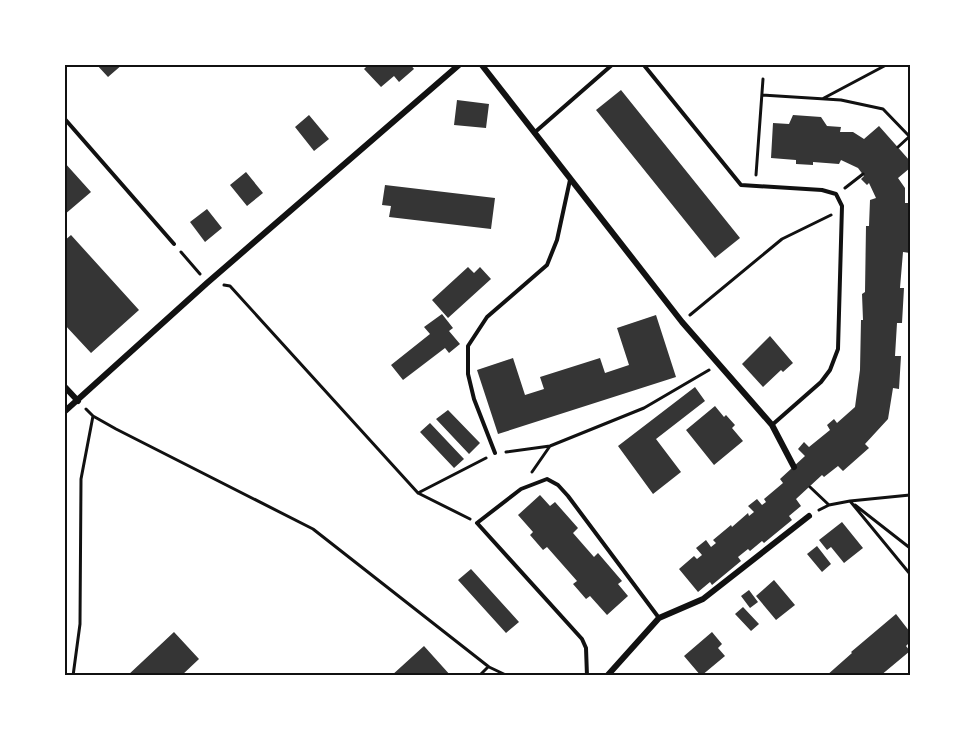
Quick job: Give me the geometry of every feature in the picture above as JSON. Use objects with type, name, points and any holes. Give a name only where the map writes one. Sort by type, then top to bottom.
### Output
[{"type":"street","points":[[64,412],[207,283],[460,64]]},
{"type":"street","points":[[481,64],[682,322],[772,425],[794,467]]},
{"type":"street","points":[[64,386],[78,401]]},
{"type":"street","points":[[607,675],[659,618],[703,599],[809,516]]},
{"type":"lane","points":[[533,133],[613,64]]},
{"type":"lane","points":[[643,64],[741,185],[822,190],[837,194],[842,206],[838,350],[830,370],[820,382],[772,425]]},
{"type":"lane","points":[[64,117],[174,244]]},
{"type":"lane","points":[[495,453],[474,399],[468,374],[468,346],[487,317],[547,266],[557,240],[570,179]]},
{"type":"lane","points":[[588,675],[586,648],[582,639],[477,523],[521,489],[547,479],[558,485],[568,496],[659,618]]},
{"type":"path","points":[[822,99],[888,64]]},
{"type":"path","points":[[756,186],[763,79]]},
{"type":"path","points":[[762,95],[841,100],[883,110],[910,137],[898,147]]},
{"type":"path","points":[[837,194],[863,174]]},
{"type":"path","points":[[682,322],[782,239],[842,210]]},
{"type":"path","points":[[174,244],[207,283],[230,286],[418,493],[477,523]]},
{"type":"path","points":[[418,493],[495,453],[550,446],[644,408],[719,364]]},
{"type":"path","points":[[78,401],[93,416],[313,529],[489,667],[508,675]]},
{"type":"path","points":[[73,675],[80,624],[81,479],[93,416]]},
{"type":"path","points":[[521,489],[550,446]]},
{"type":"path","points":[[810,487],[829,505]]},
{"type":"path","points":[[809,516],[829,505],[910,495]]},
{"type":"path","points":[[850,501],[910,548]]},
{"type":"path","points":[[850,501],[910,574]]},
{"type":"path","points":[[478,675],[489,667]]},
{"type":"building","points":[[96,64],[123,64],[108,77]]},
{"type":"building","points":[[369,64],[410,64],[414,69],[399,82],[394,76],[381,87],[364,69]]},
{"type":"building","points":[[621,90],[740,238],[715,258],[596,110]]},
{"type":"building","points":[[457,100],[489,104],[486,128],[454,125]]},
{"type":"building","points":[[309,115],[329,139],[314,151],[295,127]]},
{"type":"building","points":[[793,115],[821,117],[827,126],[841,127],[840,132],[853,132],[864,139],[879,126],[910,161],[910,168],[898,178],[905,188],[905,203],[908,203],[908,219],[910,219],[910,253],[903,252],[900,288],[904,288],[902,323],[897,323],[895,356],[901,356],[899,389],[893,388],[888,419],[865,444],[869,448],[843,471],[838,466],[824,477],[822,475],[796,499],[801,506],[789,516],[792,520],[764,543],[762,541],[750,551],[748,549],[738,557],[741,561],[712,585],[710,582],[698,592],[679,569],[694,556],[697,559],[702,555],[696,548],[706,540],[711,547],[716,543],[713,540],[731,525],[732,527],[748,513],[749,516],[754,512],[748,506],[757,499],[762,505],[766,502],[764,499],[783,483],[780,479],[805,456],[798,449],[804,442],[809,447],[830,430],[827,425],[834,419],[837,423],[855,407],[860,370],[862,294],[865,292],[866,226],[869,226],[870,200],[876,198],[869,183],[867,185],[861,179],[864,176],[858,168],[841,160],[839,164],[813,162],[813,165],[796,164],[796,160],[771,158],[773,123],[789,124]]},
{"type":"building","points":[[64,162],[91,192],[64,215]]},
{"type":"building","points":[[246,172],[263,193],[247,206],[230,185]]},
{"type":"building","points":[[385,185],[495,198],[491,229],[389,217],[391,206],[382,205]]},
{"type":"building","points":[[207,209],[222,228],[205,242],[190,222]]},
{"type":"building","points":[[71,235],[139,310],[91,353],[64,324],[64,241]]},
{"type":"building","points":[[468,267],[474,273],[480,267],[491,279],[448,318],[432,300]]},
{"type":"building","points":[[442,314],[453,328],[449,331],[460,344],[449,353],[445,348],[403,380],[391,365],[430,334],[424,327]]},
{"type":"building","points":[[656,315],[676,377],[498,434],[477,370],[513,358],[525,395],[544,389],[540,377],[600,358],[605,373],[629,365],[617,328]]},
{"type":"building","points":[[770,336],[793,363],[783,372],[781,370],[763,387],[742,364]]},
{"type":"building","points":[[695,387],[705,401],[656,439],[681,472],[653,494],[618,446]]},
{"type":"building","points":[[715,406],[735,425],[732,428],[743,441],[714,465],[686,430]]},
{"type":"building","points":[[448,410],[480,443],[469,454],[436,419]]},
{"type":"building","points":[[430,423],[464,459],[454,468],[420,432]]},
{"type":"building","points":[[540,495],[550,506],[555,502],[578,528],[573,533],[594,557],[598,553],[622,581],[618,584],[628,596],[607,615],[590,596],[586,599],[573,584],[577,581],[547,547],[543,550],[530,535],[533,532],[518,515]]},
{"type":"building","points":[[842,522],[863,548],[844,563],[831,547],[827,550],[819,540]]},
{"type":"building","points":[[817,546],[831,564],[822,572],[807,554]]},
{"type":"building","points":[[471,569],[519,622],[506,633],[458,580]]},
{"type":"building","points":[[774,580],[795,605],[776,620],[756,596]]},
{"type":"building","points":[[749,590],[758,602],[750,608],[741,596]]},
{"type":"building","points":[[743,607],[759,624],[751,631],[735,614]]},
{"type":"building","points":[[896,614],[910,632],[910,642],[906,646],[910,651],[880,676],[826,676],[851,652]]},
{"type":"building","points":[[174,632],[199,659],[181,676],[127,676]]},
{"type":"building","points":[[712,632],[722,644],[718,648],[725,656],[701,676],[684,656]]},
{"type":"building","points":[[424,646],[451,676],[391,676]]}]
